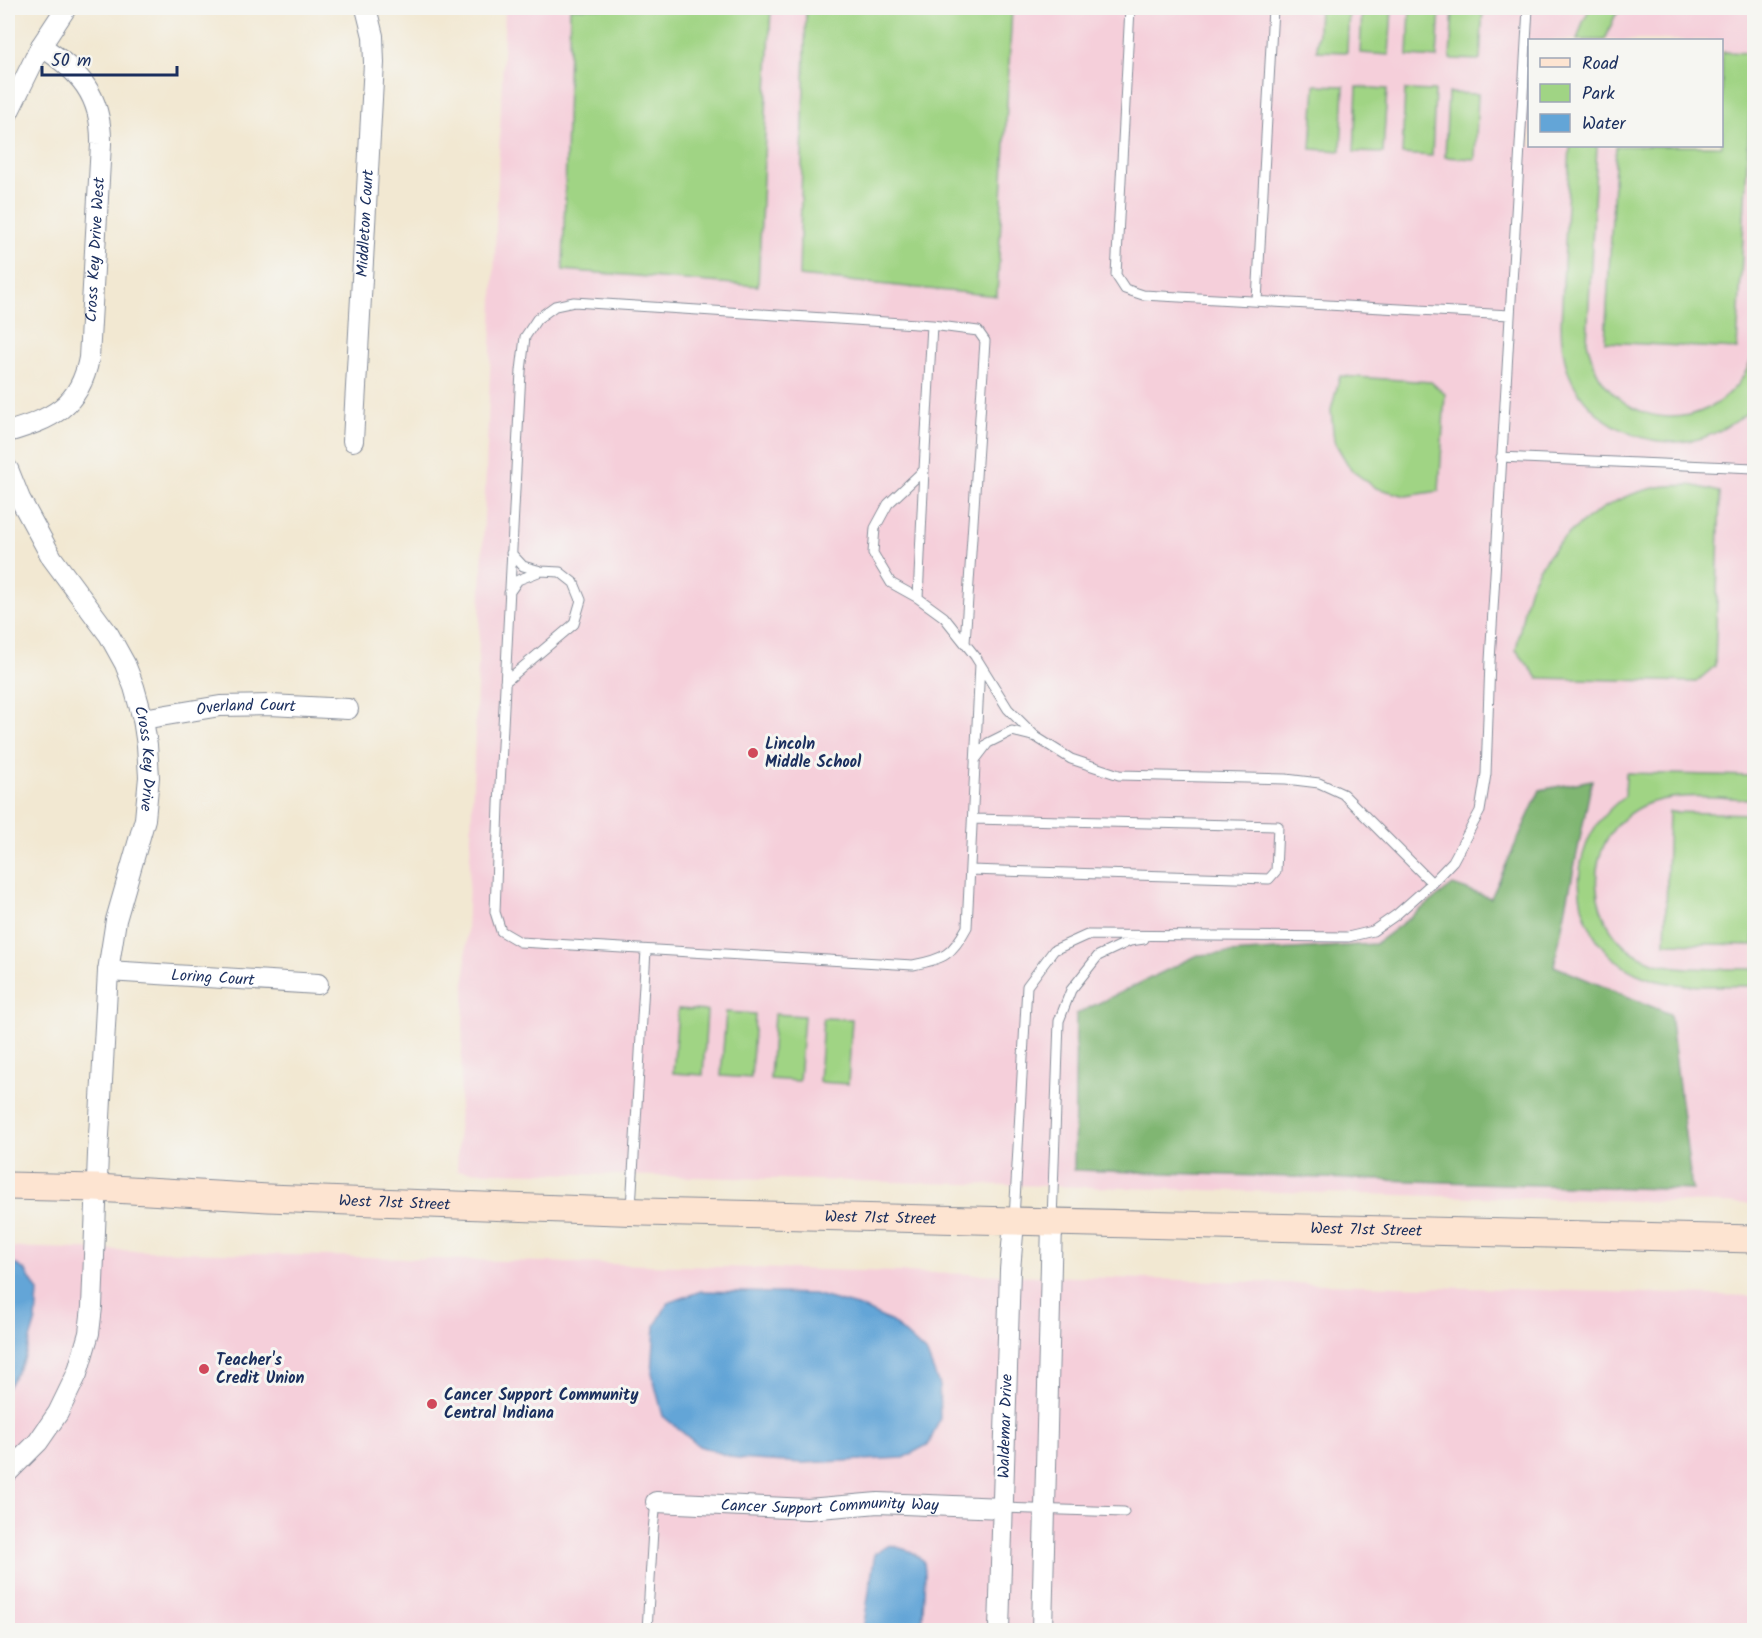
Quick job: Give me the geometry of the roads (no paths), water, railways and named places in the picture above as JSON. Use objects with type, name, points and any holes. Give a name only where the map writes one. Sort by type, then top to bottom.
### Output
[{"type":"main road","name":"West 71st Street","points":[[8,1186],[631,1212],[1755,1239]]},
{"type":"street","points":[[8,113],[41,46],[66,8]]},
{"type":"street","name":"Middleton Court","points":[[353,441],[374,54],[372,28],[366,8]]},
{"type":"street","name":"Cross Key Drive West","points":[[8,432],[33,425],[62,409],[82,382],[88,366],[90,350],[101,127],[94,100],[81,78],[69,65],[41,46]]},
{"type":"street","name":"Cross Key Drive","points":[[8,469],[20,500],[52,558],[113,642],[131,679],[143,719],[149,769],[146,811],[116,920],[108,971],[96,1188],[93,1307],[89,1333],[83,1358],[71,1390],[58,1413],[38,1442],[8,1472]]},
{"type":"street","name":"Overland Court","points":[[143,719],[220,706],[270,705],[348,709]]},
{"type":"street","name":"Loring Court","points":[[108,971],[318,984]]},
{"type":"street","name":"Waldemar Drive","points":[[999,1630],[1010,1270],[1014,1222]]},
{"type":"street","points":[[1042,1630],[1052,1223]]},
{"type":"street","name":"Cancer Support Community Way","points":[[656,1502],[808,1509],[878,1503],[1004,1508]]},
{"type":"lane","points":[[1130,8],[1116,275],[1125,289],[1143,295],[1510,315]]},
{"type":"lane","points":[[1257,301],[1273,8]]},
{"type":"lane","points":[[1014,1222],[1027,986],[1054,950],[1087,935],[1348,937],[1373,931],[1396,915],[1453,861],[1480,811],[1486,774],[1501,457],[1528,8]]},
{"type":"lane","points":[[965,643],[985,341],[978,331],[932,325],[574,302],[555,306],[537,319],[525,337],[521,371],[495,912],[501,931],[520,942],[913,965],[937,961],[956,948],[967,927],[980,664]]},
{"type":"lane","points":[[918,598],[932,325]]},
{"type":"lane","points":[[1501,457],[1755,468]]},
{"type":"lane","points":[[924,471],[888,504],[874,528],[873,554],[891,584],[918,598],[944,616],[980,664],[1008,709],[1036,737],[1071,759],[1119,776],[1286,778],[1319,783],[1343,794],[1432,883]]},
{"type":"lane","points":[[505,682],[574,624],[581,600],[574,583],[560,572],[541,571],[523,566],[511,553]]},
{"type":"lane","points":[[509,593],[518,580],[541,571]]},
{"type":"lane","points":[[975,760],[988,743],[1012,732],[1036,737]]},
{"type":"lane","points":[[970,870],[1269,879],[1276,872],[1278,826],[973,819]]},
{"type":"lane","points":[[1052,1223],[1059,1021],[1071,990],[1098,956],[1130,941],[1182,934]]},
{"type":"lane","points":[[631,1212],[646,950]]},
{"type":"lane","points":[[647,1630],[656,1502]]},
{"type":"lane","points":[[1004,1508],[1124,1512]]},
{"type":"water","points":[[8,1260],[25,1270],[38,1292],[36,1320],[24,1360],[8,1387]]},
{"type":"water","points":[[701,1291],[814,1294],[860,1307],[892,1322],[927,1354],[939,1385],[940,1418],[929,1444],[903,1458],[803,1463],[738,1459],[699,1446],[663,1416],[652,1374],[655,1326],[668,1303]]},
{"type":"water","points":[[890,1545],[910,1551],[924,1561],[922,1630],[863,1630],[875,1553]]},
{"type":"place","name":"Lincoln Middle School","points":[[753,753]]},
{"type":"place","name":"Teacher's Credit Union","points":[[204,1369]]},
{"type":"place","name":"Cancer Support Community Central Indiana","points":[[432,1404]]}]
